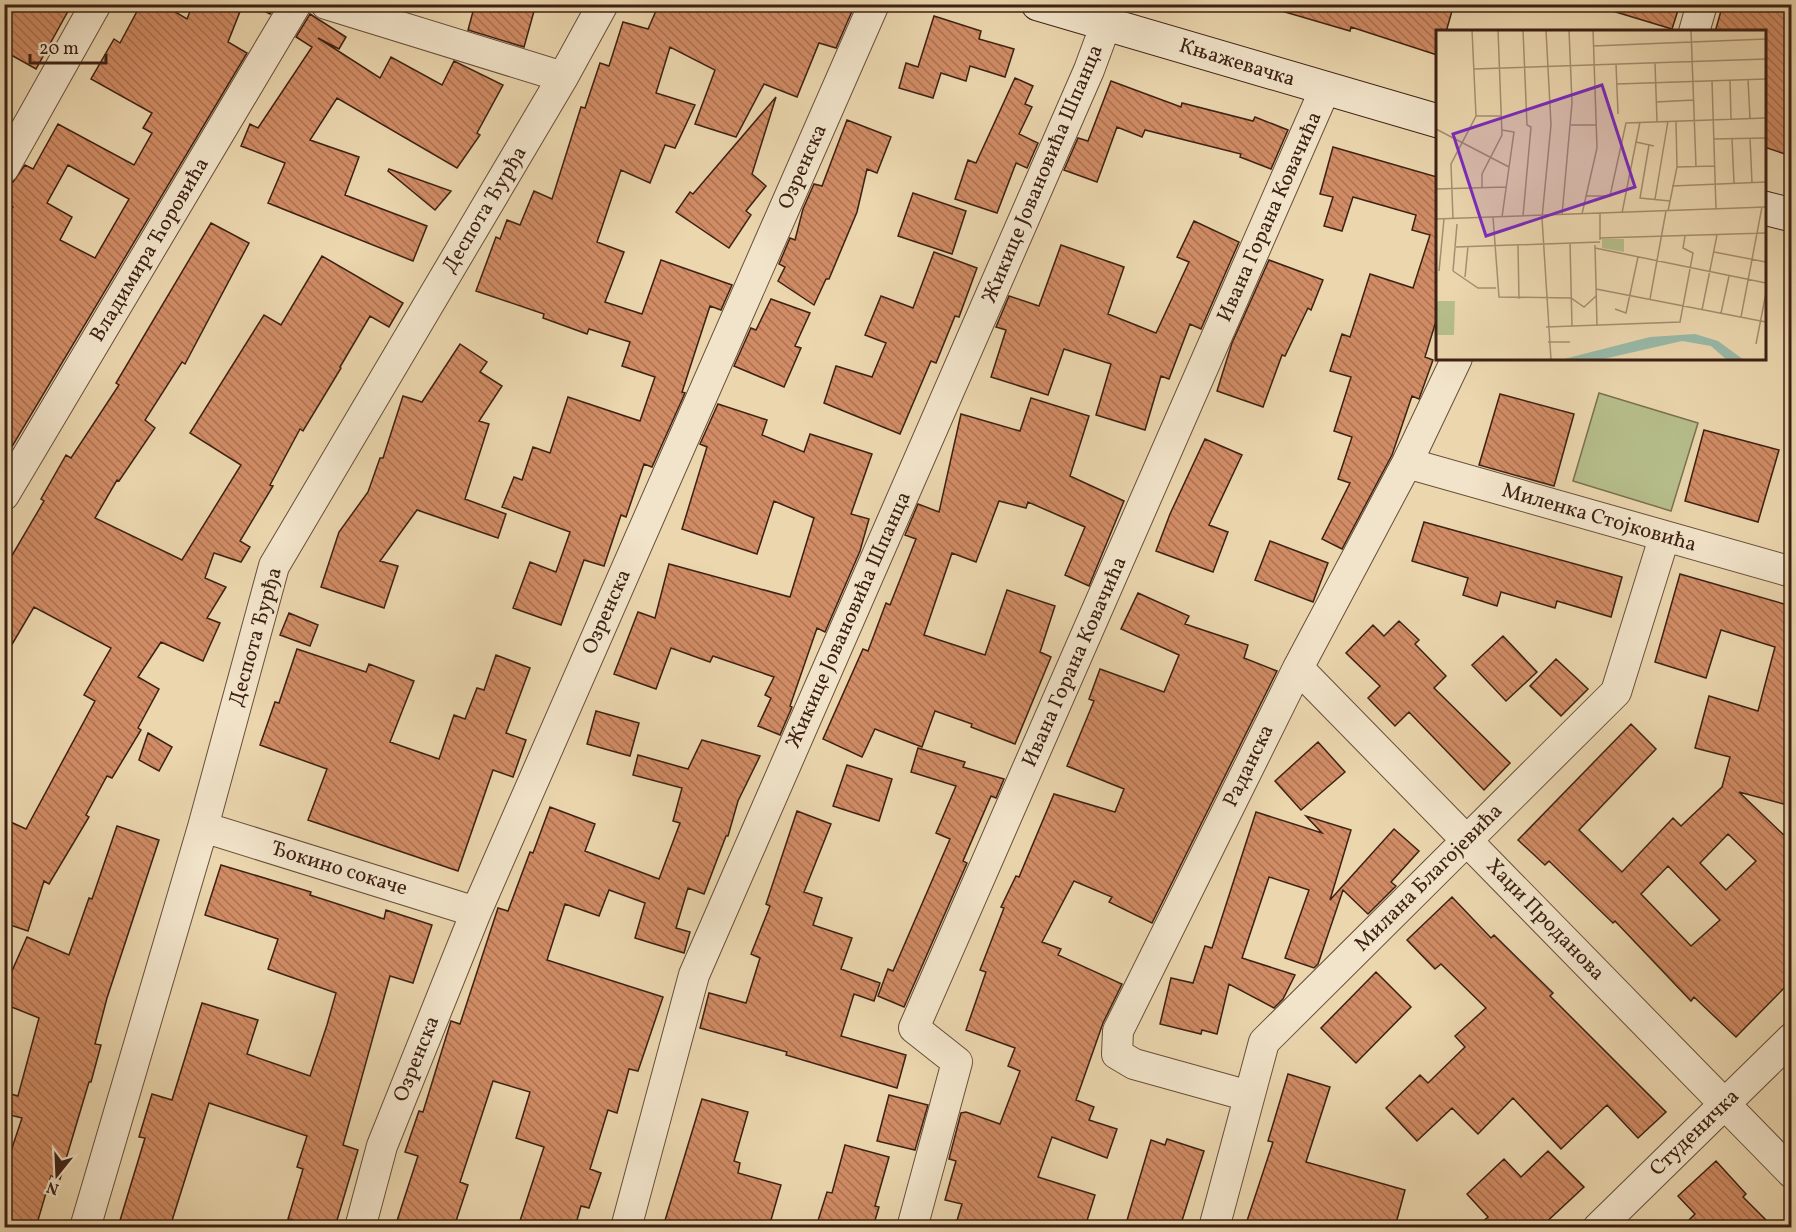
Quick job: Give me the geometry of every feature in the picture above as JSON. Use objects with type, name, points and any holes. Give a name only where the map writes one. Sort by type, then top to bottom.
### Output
[{"type":"main road","name":"Књажевачка","points":[[1038,4],[1436,121]]},
{"type":"main road","points":[[1766,209],[1791,215]]},
{"type":"street","points":[[4,168],[96,4]]},
{"type":"street","name":"Владимира Ћоровића","points":[[4,495],[296,4]]},
{"type":"street","points":[[326,4],[563,77]]},
{"type":"street","name":"Деспота Ђурђа","points":[[85,1227],[203,826],[274,566],[563,77],[603,4]]},
{"type":"street","name":"Озренска","points":[[360,1227],[382,1146],[476,912],[874,4]]},
{"type":"street","points":[[1695,30],[1702,4]]},
{"type":"street","name":"Жикице Јовановића Шпанца","points":[[626,1227],[694,975],[1084,81],[1106,24]]},
{"type":"street","name":"Ивана Горана Ковачића","points":[[912,1227],[957,1062],[914,1028],[1325,89]]},
{"type":"street","name":"Раданска","points":[[1250,1096],[1134,1064],[1117,1054],[1118,1031],[1298,668],[1407,463],[1456,360]]},
{"type":"street","name":"Миленка Стојковића","points":[[1407,463],[1664,538],[1791,572]]},
{"type":"street","name":"Милана Благојевића","points":[[1214,1227],[1264,1042],[1616,692],[1664,538]]},
{"type":"street","name":"Хаџи Проданова","points":[[1298,668],[1791,1173]]},
{"type":"street","name":"Ђокино сокаче","points":[[203,826],[476,912]]},
{"type":"street","name":"Студеничка","points":[[1598,1227],[1791,1038]]},
{"type":"green space","points":[[1599,393],[1698,423],[1671,511],[1573,481]]},
{"type":"building","points":[[16,4],[72,4],[36,69],[4,51],[4,26]]},
{"type":"building","points":[[141,4],[162,4],[187,19],[193,4],[243,4],[228,42],[247,53],[4,460],[4,222],[13,207],[4,202],[4,185],[13,182],[25,165],[33,169],[58,124],[134,165],[152,133],[143,128],[152,113],[91,79],[114,39],[120,43]],"holes":[[[68,165],[129,199],[95,258],[60,240],[72,217],[47,203]]]},
{"type":"building","points":[[251,4],[276,4],[270,14]]},
{"type":"building","points":[[475,4],[536,4],[524,47],[468,30]]},
{"type":"building","points":[[659,4],[840,4],[853,9],[836,48],[819,43],[797,97],[764,84],[736,137],[695,124],[715,70],[670,47],[656,93],[695,105],[675,148],[665,145],[650,183],[621,170],[597,242],[624,252],[605,302],[642,314],[661,260],[732,285],[721,310],[710,306],[682,392],[685,393],[652,467],[644,464],[626,517],[621,515],[604,566],[584,560],[561,625],[513,608],[530,562],[556,572],[570,532],[502,507],[514,477],[522,480],[533,447],[550,453],[568,397],[640,421],[655,377],[622,366],[630,342],[589,329],[587,334],[543,318],[544,314],[476,291],[496,237],[500,239],[507,220],[520,225],[534,191],[552,199],[581,107],[585,108],[600,63],[609,66],[623,22],[648,29]]},
{"type":"building","points":[[1279,4],[1454,4],[1447,30],[1436,30],[1436,55],[1351,27],[1350,31],[1278,10]]},
{"type":"building","points":[[1610,4],[1680,4],[1672,29],[1609,10]]},
{"type":"building","points":[[1723,4],[1743,4],[1763,10],[1764,4],[1788,4],[1785,17],[1791,19],[1791,156],[1766,148],[1766,30],[1716,30]]},
{"type":"building","points":[[310,14],[346,37],[339,49],[318,38],[380,78],[391,57],[442,85],[454,61],[503,85],[477,133],[480,135],[457,168],[337,98],[310,140],[359,157],[345,195],[427,226],[413,261],[268,203],[285,163],[241,146],[250,124],[258,128],[312,47],[296,37]]},
{"type":"building","points":[[934,16],[981,31],[979,39],[1014,49],[1005,77],[970,66],[966,81],[941,73],[933,98],[899,88],[906,63],[918,67]]},
{"type":"building","points":[[1015,78],[1033,86],[1025,104],[1032,107],[1019,134],[1038,143],[1027,168],[1016,163],[997,213],[955,199],[968,160],[976,163]]},
{"type":"building","points":[[1111,81],[1181,107],[1182,103],[1253,121],[1255,117],[1288,130],[1271,169],[1240,157],[1241,154],[1145,130],[1142,137],[1117,127],[1097,182],[1064,170],[1078,138],[1088,141]]},
{"type":"building","points":[[776,97],[752,174],[766,186],[746,211],[751,215],[729,248],[676,212],[690,192],[693,194]]},
{"type":"building","points":[[847,120],[891,137],[877,173],[867,169],[857,212],[829,279],[826,279],[814,305],[778,281],[785,267],[779,264],[790,238],[795,240],[803,209],[814,184],[822,186]]},
{"type":"building","points":[[1333,147],[1436,177],[1436,321],[1425,357],[1433,360],[1419,399],[1412,396],[1392,455],[1342,549],[1322,539],[1350,483],[1338,479],[1352,437],[1334,431],[1351,377],[1330,371],[1342,334],[1350,337],[1370,274],[1413,288],[1430,235],[1412,230],[1416,215],[1353,197],[1342,231],[1324,226],[1333,197],[1320,194]]},
{"type":"building","points":[[389,169],[451,191],[435,210],[388,171]]},
{"type":"building","points":[[913,193],[966,211],[952,254],[898,236]]},
{"type":"building","points":[[1194,221],[1239,242],[1201,329],[1190,324],[1169,379],[1161,376],[1145,430],[1096,415],[1111,364],[1064,349],[1048,395],[991,377],[1006,330],[996,327],[1009,296],[1039,306],[1061,245],[1124,267],[1108,314],[1156,333],[1189,262],[1177,257]]},
{"type":"building","points":[[211,223],[249,243],[185,364],[182,362],[145,420],[155,428],[119,481],[117,480],[95,518],[182,560],[241,465],[190,433],[264,315],[281,325],[322,256],[403,303],[389,327],[370,316],[303,431],[300,429],[270,485],[273,486],[240,541],[250,547],[241,562],[214,553],[205,578],[226,587],[207,618],[220,623],[203,661],[161,642],[138,677],[159,689],[138,728],[141,730],[112,778],[107,776],[86,815],[89,817],[49,884],[44,881],[28,931],[4,923],[4,819],[26,829],[95,701],[84,695],[111,648],[34,607],[4,658],[4,569],[44,501],[41,499],[66,455],[71,458],[119,385],[116,383]]},
{"type":"building","points":[[934,252],[977,268],[959,317],[955,316],[936,363],[931,361],[900,434],[824,403],[836,366],[872,377],[886,343],[865,335],[881,296],[913,308]]},
{"type":"building","points":[[1269,260],[1323,280],[1311,310],[1308,308],[1285,356],[1282,355],[1263,407],[1217,391],[1232,343]]},
{"type":"building","points":[[771,299],[810,313],[795,346],[801,348],[784,387],[734,366],[751,328],[756,330]]},
{"type":"building","points":[[460,344],[487,362],[480,372],[502,386],[479,421],[489,424],[465,499],[506,514],[498,538],[417,510],[380,561],[398,566],[384,608],[321,587],[339,532],[368,492],[380,458],[383,458],[403,396],[422,402]]},
{"type":"building","points":[[1500,394],[1574,414],[1554,486],[1479,465]]},
{"type":"building","points":[[1031,398],[1089,416],[1070,476],[1124,501],[1089,586],[1065,575],[1085,527],[1028,502],[1026,508],[999,501],[976,562],[952,553],[924,635],[985,655],[1007,590],[1055,606],[1040,652],[1051,657],[1015,744],[971,727],[972,724],[935,711],[922,747],[875,729],[862,757],[823,739],[863,649],[868,651],[886,603],[890,605],[916,539],[905,535],[918,504],[939,512],[961,414],[1020,431]]},
{"type":"building","points":[[718,404],[767,420],[762,435],[804,452],[810,434],[872,454],[851,514],[869,519],[860,551],[825,632],[817,628],[790,706],[792,707],[780,735],[758,726],[771,698],[765,695],[774,677],[713,656],[710,662],[671,648],[656,689],[614,674],[638,612],[655,618],[669,564],[790,597],[814,518],[774,501],[757,554],[682,529],[707,447],[700,444]]},
{"type":"building","points":[[1704,430],[1779,450],[1758,522],[1685,501]]},
{"type":"building","points":[[1205,439],[1242,455],[1209,525],[1228,532],[1213,572],[1156,551],[1170,514]]},
{"type":"building","points":[[1424,522],[1622,577],[1611,617],[1557,601],[1555,608],[1501,592],[1497,606],[1463,595],[1468,578],[1412,561]]},
{"type":"building","points":[[1270,541],[1328,563],[1313,602],[1255,580]]},
{"type":"building","points":[[1680,574],[1791,606],[1791,806],[1739,792],[1791,842],[1791,981],[1736,1037],[1694,997],[1691,1001],[1615,921],[1613,923],[1549,861],[1545,865],[1518,840],[1631,724],[1656,749],[1579,830],[1622,872],[1673,818],[1681,826],[1722,787],[1730,757],[1695,748],[1709,696],[1758,711],[1775,647],[1721,630],[1706,678],[1655,662]],"holes":[[[1728,834],[1756,861],[1726,890],[1700,863]],[[1668,866],[1720,920],[1691,946],[1641,894]]]},
{"type":"building","points":[[1138,593],[1189,616],[1185,624],[1248,645],[1244,658],[1277,671],[1152,923],[1109,902],[1112,897],[1074,881],[1042,942],[1061,949],[1058,955],[1122,984],[1103,1023],[1076,1100],[1094,1107],[1089,1120],[1117,1129],[1107,1158],[1052,1137],[1038,1177],[1095,1195],[1085,1227],[955,1227],[962,1204],[945,1200],[956,1161],[949,1159],[961,1113],[966,1112],[1000,1124],[1020,1071],[1008,1066],[1015,1048],[966,1030],[986,972],[980,970],[1004,908],[1001,907],[1016,876],[1019,877],[1054,794],[1115,812],[1124,789],[1067,766],[1094,701],[1089,699],[1100,669],[1164,692],[1179,655],[1121,629]]},
{"type":"building","points":[[289,613],[318,625],[310,646],[280,635]]},
{"type":"building","points":[[1399,621],[1419,640],[1415,644],[1446,676],[1434,688],[1510,763],[1484,790],[1409,712],[1395,726],[1368,698],[1380,686],[1346,653],[1373,625],[1384,636]]},
{"type":"building","points":[[1503,636],[1537,672],[1506,701],[1472,665]]},
{"type":"building","points":[[297,649],[366,672],[369,664],[414,681],[390,742],[439,759],[454,715],[465,719],[477,688],[484,690],[496,655],[530,668],[506,733],[526,740],[513,777],[493,770],[458,871],[308,820],[327,769],[260,745],[275,702],[279,703]]},
{"type":"building","points":[[1556,659],[1588,689],[1561,716],[1530,686]]},
{"type":"building","points":[[596,711],[639,723],[630,756],[587,744]]},
{"type":"building","points":[[148,733],[172,747],[159,771],[139,760]]},
{"type":"building","points":[[702,740],[760,756],[738,801],[728,836],[726,836],[704,894],[688,888],[676,928],[690,932],[684,953],[635,938],[645,903],[609,890],[599,916],[565,904],[547,960],[663,997],[638,1071],[629,1069],[617,1113],[608,1110],[590,1169],[601,1173],[589,1208],[581,1206],[575,1227],[518,1227],[544,1147],[516,1138],[530,1092],[493,1081],[460,1182],[468,1185],[454,1227],[395,1227],[418,1156],[405,1152],[419,1111],[423,1112],[451,1021],[460,1024],[498,908],[508,911],[550,807],[595,824],[585,851],[659,879],[680,823],[673,821],[682,788],[633,775],[638,755],[688,769]]},
{"type":"building","points":[[1318,742],[1345,772],[1301,810],[1275,781]]},
{"type":"building","points":[[918,748],[965,762],[963,767],[1004,779],[996,798],[991,796],[963,861],[967,863],[904,1007],[878,996],[888,969],[893,971],[950,839],[936,833],[956,786],[911,772]]},
{"type":"building","points":[[847,765],[892,779],[879,821],[833,806]]},
{"type":"building","points":[[797,811],[831,824],[804,892],[822,898],[813,925],[852,938],[841,969],[880,983],[874,1001],[854,994],[841,1036],[906,1055],[897,1088],[786,1055],[787,1052],[700,1028],[709,993],[746,1003],[760,958],[751,954],[770,906],[766,904]]},
{"type":"building","points":[[1256,812],[1322,833],[1306,816],[1351,830],[1330,900],[1394,829],[1419,851],[1391,882],[1396,886],[1368,914],[1343,890],[1318,964],[1314,968],[1285,958],[1309,890],[1269,877],[1242,958],[1295,975],[1283,999],[1274,1008],[1229,984],[1217,1034],[1202,1030],[1201,1034],[1160,1024],[1171,978],[1193,983],[1205,946],[1212,948]]},
{"type":"building","points":[[117,826],[159,840],[107,998],[95,1044],[101,1045],[91,1082],[89,1082],[60,1179],[51,1176],[36,1227],[4,1227],[4,1172],[22,1118],[6,1114],[11,1094],[18,1096],[39,1018],[4,1004],[4,989],[27,937],[69,955],[89,898],[92,899]]},
{"type":"building","points":[[221,865],[311,892],[310,895],[384,919],[386,910],[432,925],[413,983],[390,976],[343,1145],[358,1150],[335,1227],[318,1227],[288,1219],[303,1169],[297,1167],[307,1136],[209,1103],[170,1227],[118,1227],[145,1138],[139,1137],[152,1094],[172,1100],[202,1003],[258,1020],[247,1054],[310,1076],[327,1025],[336,993],[268,969],[278,939],[205,915]]},
{"type":"building","points":[[1452,897],[1491,938],[1494,935],[1553,993],[1550,996],[1666,1112],[1638,1138],[1607,1105],[1561,1149],[1513,1098],[1478,1134],[1452,1108],[1417,1141],[1386,1108],[1420,1075],[1428,1083],[1465,1047],[1455,1036],[1486,1008],[1441,964],[1435,969],[1407,940]]},
{"type":"building","points":[[1376,972],[1411,1007],[1356,1063],[1321,1028]]},
{"type":"building","points":[[1288,1074],[1330,1087],[1306,1162],[1405,1190],[1395,1227],[1245,1227],[1273,1142],[1268,1141]]},
{"type":"building","points":[[889,1095],[928,1105],[915,1150],[877,1141]]},
{"type":"building","points":[[702,1099],[748,1112],[734,1161],[740,1163],[738,1173],[781,1185],[769,1227],[663,1227]]},
{"type":"building","points":[[1167,1139],[1204,1151],[1180,1227],[1125,1227],[1151,1140],[1165,1145]]},
{"type":"building","points":[[845,1145],[889,1157],[875,1206],[879,1207],[873,1227],[816,1227],[827,1192],[832,1193]]},
{"type":"building","points":[[1548,1151],[1584,1187],[1541,1227],[1477,1227],[1488,1217],[1467,1194],[1504,1159],[1521,1177]]},
{"type":"building","points":[[1716,1161],[1746,1194],[1743,1197],[1773,1227],[1682,1227],[1695,1214],[1678,1196]]}]
